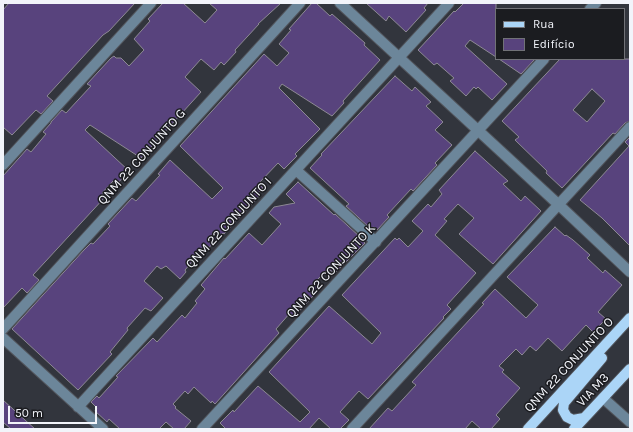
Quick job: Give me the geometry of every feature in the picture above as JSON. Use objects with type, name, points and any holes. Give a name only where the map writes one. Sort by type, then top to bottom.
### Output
[{"type":"main road","points":[[584,418],[573,420],[567,417],[563,410],[564,403],[605,354],[630,318]]},
{"type":"main road","name":"QNM 22 CONJUNTO O","points":[[528,429],[630,318]]},
{"type":"main road","name":"VIA M3","points":[[574,429],[630,369]]},
{"type":"street","points":[[3,165],[151,3]]},
{"type":"street","name":"QNM 22 CONJUNTO G","points":[[3,329],[300,3]]},
{"type":"street","points":[[340,3],[630,272]]},
{"type":"street","name":"QNM 22 CONJUNTO I","points":[[78,407],[449,3]]},
{"type":"street","name":"QNM 22 CONJUNTO K","points":[[202,429],[543,60]]},
{"type":"street","points":[[352,429],[630,127]]},
{"type":"street","points":[[296,170],[376,242]]},
{"type":"street","points":[[3,338],[103,429]]},
{"type":"street","points":[[603,398],[630,422]]},
{"type":"building","points":[[9,3],[135,3],[109,31],[103,35],[47,96],[53,101],[41,114],[36,110],[12,135],[3,127],[3,10]]},
{"type":"building","points":[[163,3],[183,3],[205,23],[217,10],[209,3],[281,3],[258,24],[224,65],[221,62],[214,70],[201,59],[185,77],[201,92],[141,158],[90,125],[85,130],[129,171],[117,184],[113,181],[102,193],[105,197],[33,275],[39,280],[27,293],[22,288],[3,308],[3,176],[27,149],[31,152],[46,134],[43,132],[51,122],[62,110],[66,113],[91,86],[87,84],[111,58],[114,56],[116,58],[121,58],[129,66],[144,50],[134,39],[150,21],[148,19]]},
{"type":"building","points":[[312,3],[316,3],[330,16],[332,14],[365,43],[364,45],[380,60],[343,101],[344,103],[332,116],[282,84],[279,88],[320,129],[295,154],[297,156],[284,169],[278,163],[259,183],[263,188],[258,193],[260,195],[224,234],[223,233],[198,259],[196,257],[185,270],[186,272],[180,279],[166,266],[161,269],[157,266],[144,281],[163,298],[151,311],[145,308],[127,328],[128,330],[110,352],[112,354],[78,390],[12,329],[84,250],[91,243],[93,244],[110,226],[108,224],[132,198],[136,201],[160,175],[158,174],[170,160],[212,199],[223,188],[180,146],[264,54],[277,66],[289,53],[279,44],[291,30],[289,29]]},
{"type":"building","points":[[366,3],[428,3],[424,8],[426,10],[406,32],[389,16],[386,21]]},
{"type":"building","points":[[464,3],[496,3],[495,56],[470,40],[465,46],[507,84],[492,100],[478,87],[476,89],[474,87],[466,96],[450,81],[454,78],[437,63],[434,65],[418,50],[454,11],[455,12]]},
{"type":"building","points":[[630,59],[630,121],[625,123],[615,134],[613,133],[562,188],[515,140],[519,137],[502,121],[559,60]],"holes":[[[592,89],[605,101],[587,122],[573,110]]]},
{"type":"building","points":[[500,60],[534,60],[521,74]]},
{"type":"building","points":[[395,76],[412,91],[415,87],[431,102],[426,106],[443,122],[435,130],[452,145],[435,163],[437,165],[413,191],[411,189],[387,215],[389,217],[377,230],[374,227],[371,229],[346,206],[349,204],[310,168],[322,155],[321,154]]},
{"type":"building","points":[[630,137],[630,246],[602,218],[580,200],[629,146],[625,142]]},
{"type":"building","points":[[475,151],[508,181],[503,184],[521,201],[525,196],[541,211],[493,264],[459,234],[474,218],[458,204],[444,219],[447,221],[435,235],[476,273],[447,305],[451,309],[443,317],[444,318],[368,399],[359,391],[340,412],[349,420],[340,429],[331,429],[319,418],[309,429],[226,429],[220,423],[233,410],[234,412],[258,386],[300,422],[310,412],[269,372],[329,306],[372,344],[381,333],[342,295],[395,238],[397,240],[399,238],[408,247],[423,231],[412,221],[428,204],[431,207],[442,194],[439,190]]},
{"type":"building","points":[[298,182],[334,215],[335,214],[365,243],[335,273],[328,269],[316,281],[322,286],[294,317],[290,313],[276,329],[279,333],[215,404],[212,401],[211,403],[194,387],[188,394],[185,391],[173,404],[176,407],[175,408],[191,421],[184,429],[174,429],[166,422],[159,429],[120,429],[109,419],[107,422],[95,411],[97,408],[91,402],[97,396],[99,398],[118,377],[116,376],[153,338],[157,342],[182,315],[185,318],[197,303],[195,301],[205,289],[201,285],[224,258],[225,259],[249,233],[262,245],[281,224],[269,213],[274,207],[295,203],[286,194]]},
{"type":"building","points":[[555,227],[590,255],[587,258],[603,273],[605,270],[622,285],[598,312],[606,319],[593,332],[586,325],[562,351],[548,338],[536,351],[530,346],[522,355],[516,349],[499,366],[504,370],[502,372],[520,388],[496,415],[500,419],[491,429],[481,429],[472,421],[465,429],[369,429],[388,408],[392,411],[416,385],[412,382],[484,304],[482,303],[495,289],[526,318],[538,305],[507,277]]},
{"type":"building","points":[[3,400],[35,429],[11,429],[3,422]]}]
